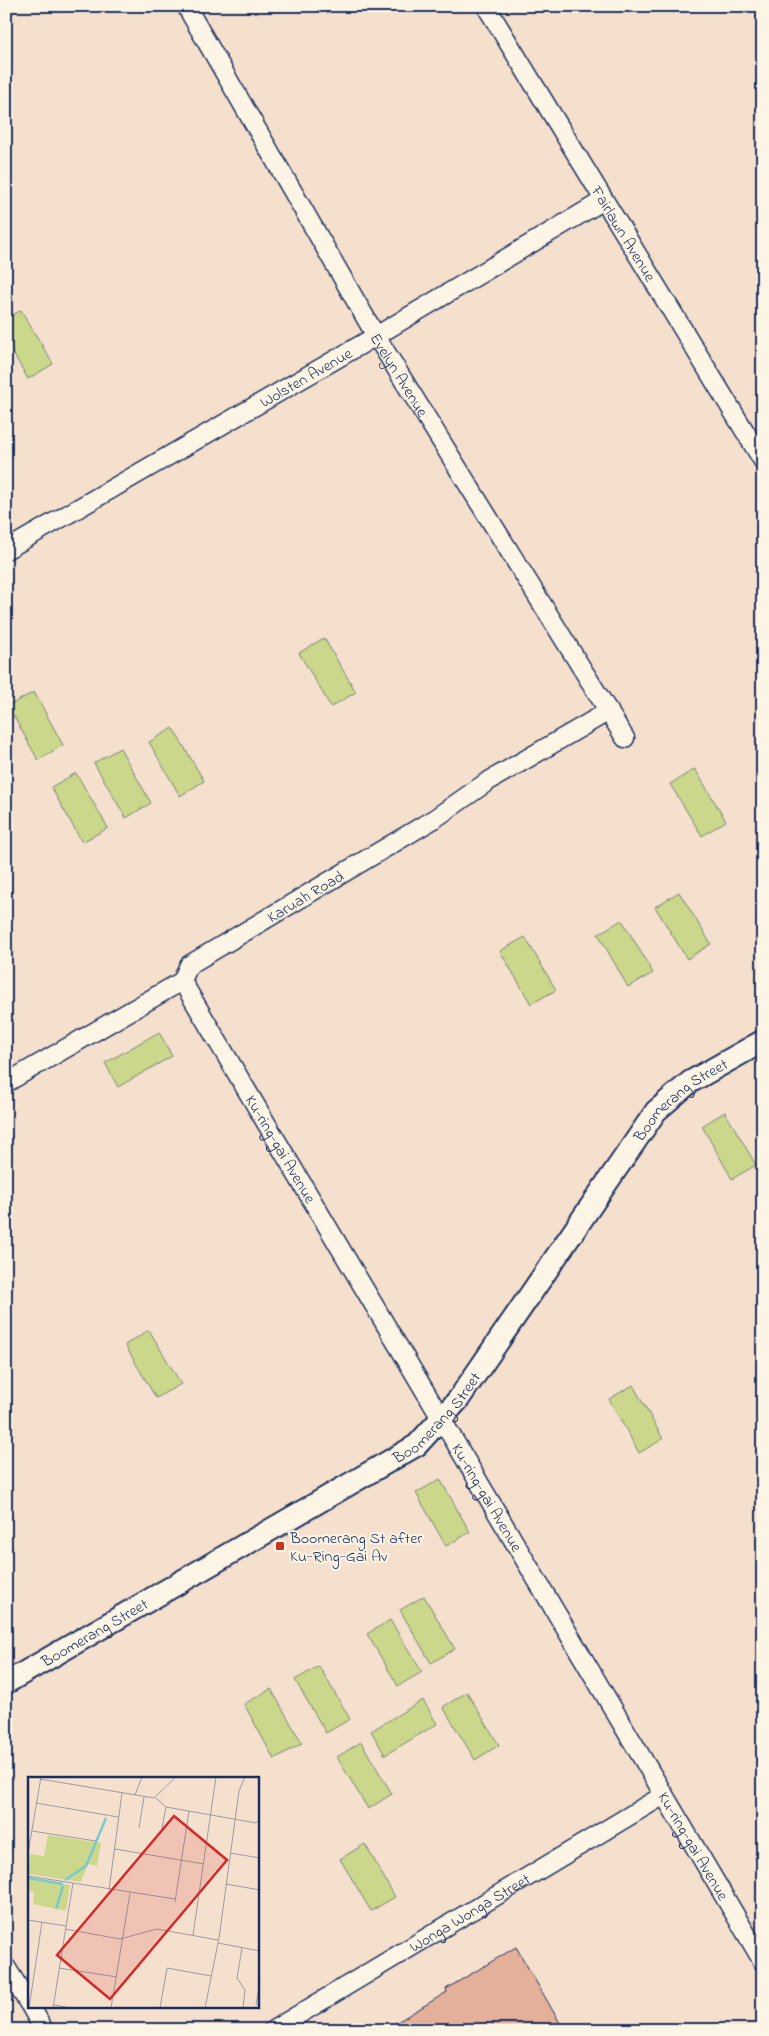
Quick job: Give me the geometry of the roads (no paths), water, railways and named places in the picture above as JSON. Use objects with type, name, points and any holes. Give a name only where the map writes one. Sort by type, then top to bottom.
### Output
[{"type":"street","name":"Evelyn Avenue","points":[[186,6],[376,336],[625,738]]},
{"type":"street","name":"Fairlawn Avenue","points":[[486,6],[763,462]]},
{"type":"street","name":"Wolsten Avenue","points":[[6,550],[376,336],[604,200]]},
{"type":"street","name":"Karuah Road","points":[[6,1082],[182,981],[189,965],[434,820],[487,782],[609,711]]},
{"type":"street","name":"Ku-ring-gai Avenue","points":[[182,981],[763,1962]]},
{"type":"street","name":"Boomerang Street","points":[[6,1683],[417,1445],[442,1420],[458,1400],[656,1111],[673,1094],[690,1082],[763,1041]]},
{"type":"street","name":"Wonga Wonga Street","points":[[273,2030],[664,1795]]},
{"type":"street","points":[[6,1967],[28,2003]]},
{"type":"street","points":[[31,2008],[44,2030]]},
{"type":"place","name":"Boomerang St after Ku-Ring-Gai Av","points":[[280,1546]]}]
